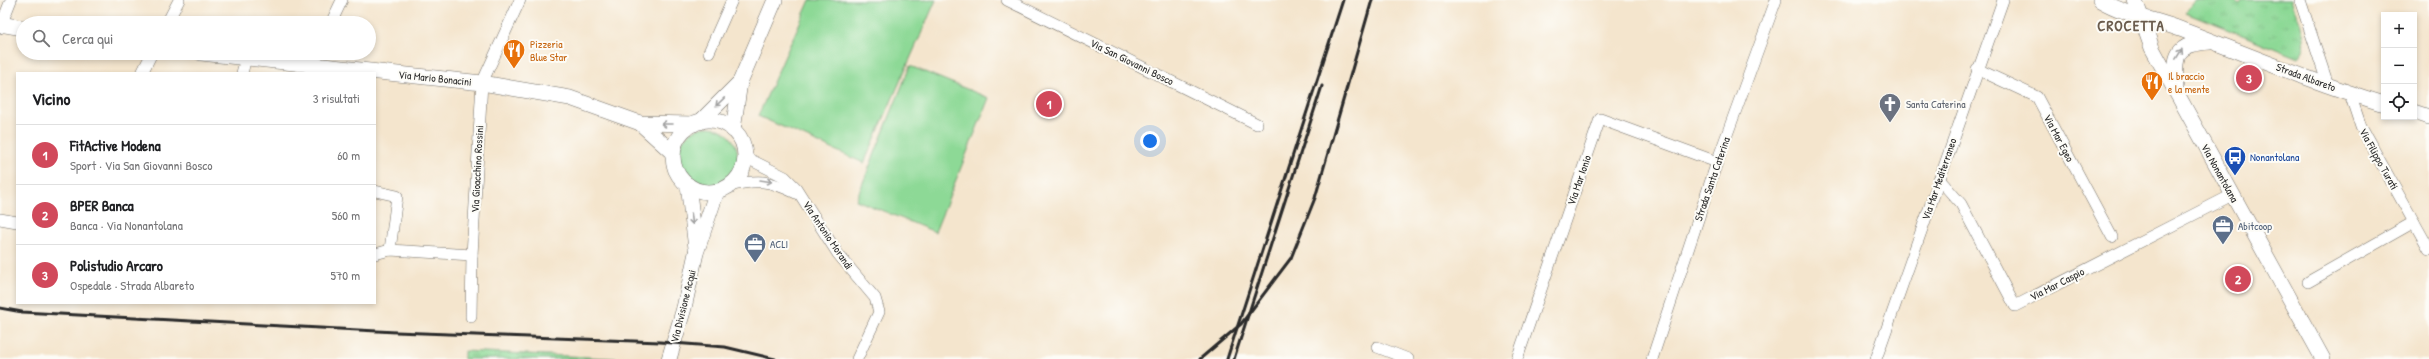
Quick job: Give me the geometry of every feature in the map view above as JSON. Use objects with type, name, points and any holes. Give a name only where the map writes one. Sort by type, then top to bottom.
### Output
[{"type":"main road","points":[[733,130],[740,82],[775,0]]},
{"type":"main road","name":"Strada Albareto","points":[[2100,0],[2139,17],[2160,22],[2350,94],[2381,103]]},
{"type":"main road","name":"Via Nonantolana","points":[[2134,0],[2139,17],[2152,48],[2323,359]]},
{"type":"main road","points":[[0,25],[16,27]]},
{"type":"main road","name":"Via Nonantolana","points":[[2176,92],[2175,62],[2180,50],[2192,43],[2213,42]]},
{"type":"main road","name":"Via Mario Bonacini","points":[[272,60],[312,63],[482,83],[570,98],[640,124],[673,153]]},
{"type":"main road","points":[[697,123],[716,121],[733,130],[743,145],[745,156],[742,169],[723,189],[700,191],[688,185],[678,174],[673,153],[678,138],[697,123],[740,82]]},
{"type":"main road","points":[[2417,113],[2429,117]]},
{"type":"main road","name":"Via Mario Bonacini","points":[[640,124],[697,123]]},
{"type":"main road","name":"Via Divisione Acqui","points":[[688,185],[696,253]]},
{"type":"main road","name":"Via Divisione Acqui","points":[[669,359],[684,308],[696,253],[723,189]]},
{"type":"street","points":[[0,25],[11,0]]},
{"type":"street","points":[[171,16],[179,0]]},
{"type":"street","points":[[334,16],[342,0]]},
{"type":"street","points":[[482,83],[520,0]]},
{"type":"street","points":[[709,52],[732,0]]},
{"type":"street","name":"Via San Giovanni Bosco","points":[[1007,0],[1257,124]]},
{"type":"street","name":"Strada Santa Caterina","points":[[1652,359],[1717,162],[1776,0]]},
{"type":"street","name":"Via Mar Mediterraneo","points":[[1876,359],[1977,69],[2003,0]]},
{"type":"street","points":[[2300,0],[2328,85]]},
{"type":"street","points":[[142,72],[148,60]]},
{"type":"street","points":[[242,72],[245,60]]},
{"type":"street","name":"Via Mar Egeo","points":[[1977,69],[2037,97],[2112,237]]},
{"type":"street","name":"Via Gioacchino Rossini","points":[[471,317],[472,255],[482,83]]},
{"type":"street","name":"Via Filippo Turati","points":[[2350,94],[2361,126],[2429,249]]},
{"type":"street","name":"Via Mar Ionio","points":[[1517,359],[1600,119],[1717,162]]},
{"type":"street","name":"Via Antonio Morandi","points":[[745,156],[784,177],[800,195],[838,254],[877,302],[879,312],[857,359]]},
{"type":"street","name":"Via Mar Caspio","points":[[1939,179],[1961,204],[2014,306],[2232,195]]},
{"type":"street","name":"Via Antonio Morandi","points":[[723,189],[756,180],[773,182],[800,195]]},
{"type":"street","points":[[376,191],[397,196],[390,250]]},
{"type":"street","points":[[0,219],[16,222]]},
{"type":"street","points":[[2308,282],[2414,222]]},
{"type":"street","points":[[376,254],[390,250],[472,255]]},
{"type":"street","points":[[1378,347],[1408,359]]},
{"type":"green space","points":[[810,0],[936,0],[864,163],[758,116]]},
{"type":"green space","points":[[2195,0],[2234,0],[2240,3],[2242,0],[2291,0],[2300,22],[2304,38],[2302,52],[2298,58],[2186,12]]},
{"type":"green space","points":[[910,66],[989,98],[935,232],[856,200]]},
{"type":"green space","points":[[708,127],[725,132],[733,140],[738,157],[733,174],[725,182],[708,187],[691,182],[683,174],[678,157],[683,140],[691,132]]},
{"type":"green space","points":[[464,351],[630,359],[464,359]]},
{"type":"railway","points":[[1227,359],[1343,0]]},
{"type":"railway","points":[[1200,359],[1241,324],[1291,258],[1315,198],[1372,0]]},
{"type":"railway","points":[[1234,359],[1322,86]]},
{"type":"railway","points":[[0,308],[22,312],[396,332],[660,342],[725,347],[775,359]]},
{"type":"place","name":"Pizzeria Blue Star","points":[[514,70]]},
{"type":"place","name":"Polistudio Arcaro","points":[[2249,78]]},
{"type":"place","name":"Il braccio e la mente","points":[[2152,102]]},
{"type":"place","name":"FitActive Modena","points":[[1049,104]]},
{"type":"place","name":"Santa Caterina","points":[[1890,124]]},
{"type":"place","name":"Nonantolana","points":[[2235,176]]},
{"type":"place","name":"Abitcoop","points":[[2223,246]]},
{"type":"place","name":"ACLI","points":[[755,264]]},
{"type":"place","name":"BPER Banca","points":[[2238,279]]},
{"type":"district","name":"CROCETTA","points":[[2131,26]]}]
